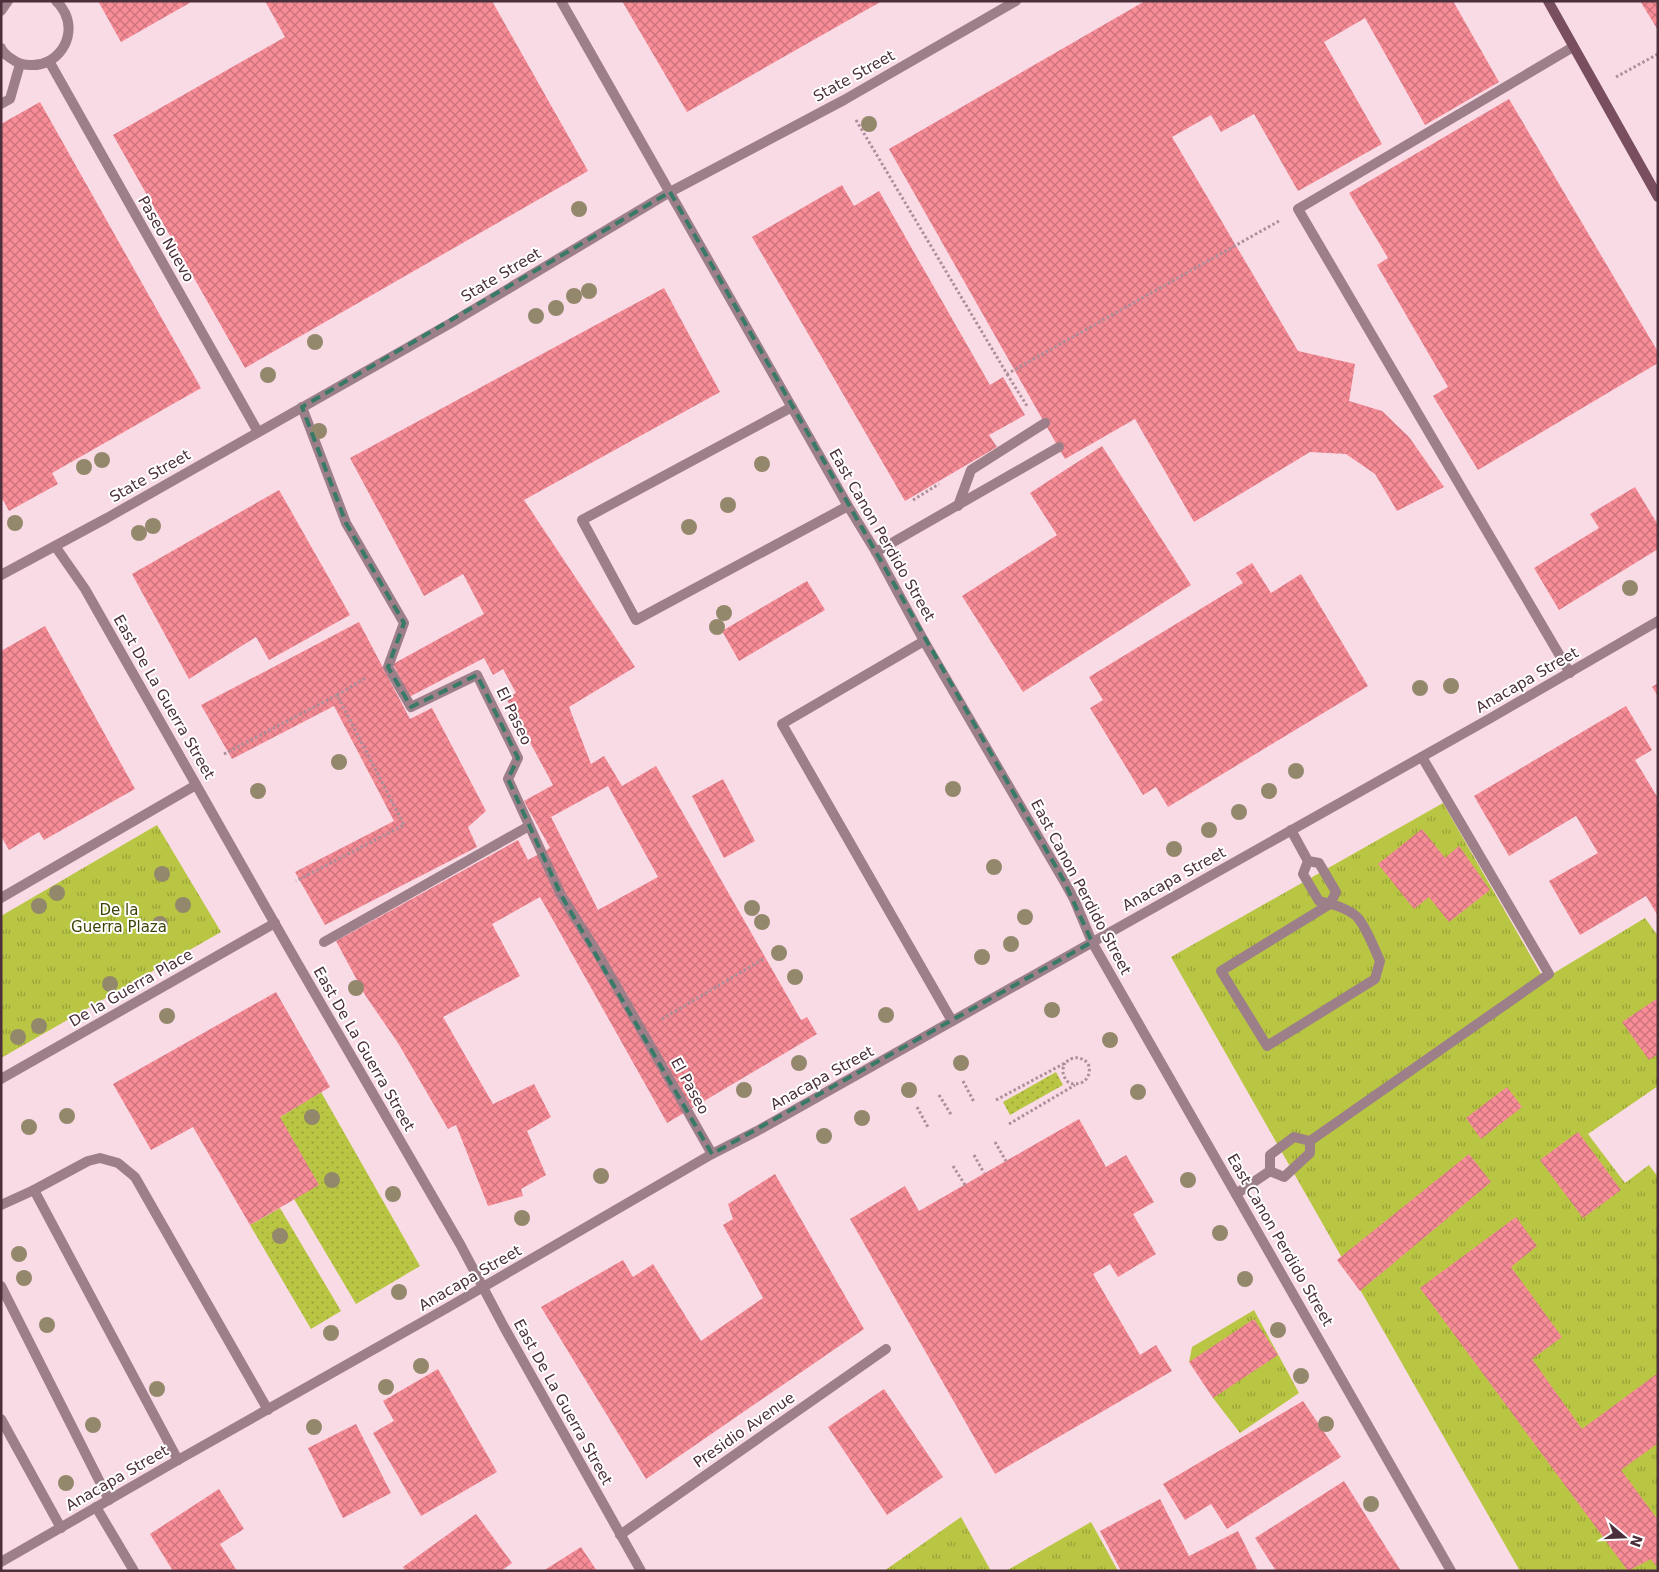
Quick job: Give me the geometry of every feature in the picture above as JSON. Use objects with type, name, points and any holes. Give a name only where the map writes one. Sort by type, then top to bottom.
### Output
[{"type":"main road","points":[[1548,1],[1658,197]]},
{"type":"street","points":[[1,11],[8,1]]},
{"type":"street","name":"East Canon Perdido Street","points":[[561,1],[876,552],[924,641],[1071,893],[1092,942],[1452,1571]]},
{"type":"street","name":"State Street","points":[[1,575],[451,323],[670,192],[844,100],[1016,1]]},
{"type":"street","points":[[1,48],[4,54],[20,64],[39,66],[57,58],[67,41],[69,22],[61,2]]},
{"type":"street","points":[[1570,673],[1298,209],[1573,47]]},
{"type":"street","name":"Paseo Nuevo","points":[[48,61],[258,432]]},
{"type":"street","points":[[1,104],[10,99],[20,64]]},
{"type":"street","name":"El Paseo","points":[[302,407],[346,523],[404,623],[388,667],[411,707],[477,674],[518,758],[508,779],[561,895],[598,954],[712,1154]]},
{"type":"street","points":[[792,407],[582,520],[636,620],[848,506]]},
{"type":"street","points":[[958,506],[971,470],[1045,423]]},
{"type":"street","points":[[876,552],[1059,447]]},
{"type":"street","name":"East De La Guerra Street","points":[[55,546],[85,589],[460,1244],[641,1571]]},
{"type":"street","name":"Anacapa Street","points":[[1,1562],[447,1308],[712,1154],[757,1131],[1422,757],[1658,621]]},
{"type":"street","points":[[924,641],[782,724],[952,1021]]},
{"type":"street","points":[[1270,1171],[1270,1155],[1294,1137],[1310,1141],[1549,974],[1422,757]]},
{"type":"street","points":[[1,898],[196,785]]},
{"type":"street","points":[[324,942],[529,826]]},
{"type":"street","points":[[1291,830],[1308,861],[1319,864],[1336,892],[1330,904],[1221,971],[1267,1046],[1375,979],[1380,960],[1358,918],[1347,910],[1330,904],[1319,901],[1303,874],[1308,861]]},
{"type":"street","name":"De la Guerra Place","points":[[1,1079],[275,923]]},
{"type":"street","points":[[1270,1171],[1284,1176],[1310,1153],[1310,1141]]},
{"type":"street","points":[[1,1205],[34,1190],[88,1161],[100,1158],[118,1163],[135,1177],[268,1410]]},
{"type":"street","points":[[1236,1194],[1270,1171]]},
{"type":"street","points":[[34,1190],[178,1460]]},
{"type":"street","points":[[1,1286],[109,1500]]},
{"type":"street","name":"Presidio Avenue","points":[[620,1535],[886,1349]]},
{"type":"street","points":[[1,1419],[61,1528]]},
{"type":"street","points":[[96,1507],[134,1571]]},
{"type":"path","points":[[1596,89],[1658,54]]},
{"type":"path","points":[[844,100],[1007,374],[1299,210]]},
{"type":"path","points":[[224,754],[337,696],[367,678]]},
{"type":"path","points":[[296,881],[404,825],[337,696]]},
{"type":"path","points":[[642,1030],[765,958]]},
{"type":"path","points":[[996,1100],[1070,1058],[1079,1057],[1088,1063],[1090,1072],[1083,1083],[1069,1083],[1064,1076],[1063,1067],[1065,1062]]},
{"type":"path","points":[[963,1081],[974,1102]]},
{"type":"path","points":[[1009,1124],[1076,1084]]},
{"type":"path","points":[[939,1094],[952,1116]]},
{"type":"path","points":[[917,1107],[929,1129]]},
{"type":"path","points":[[995,1142],[1006,1160]]},
{"type":"path","points":[[974,1154],[984,1173]]},
{"type":"path","points":[[953,1166],[965,1185]]},
{"type":"highlighted area","points":[[670,192],[1064,881],[1092,942],[712,1154],[561,895],[508,779],[518,758],[477,675],[411,707],[388,667],[404,623],[346,523],[302,407]]},
{"type":"green space","points":[[1443,803],[1544,979],[1645,918],[1658,936],[1658,1086],[1588,1134],[1625,1183],[1649,1165],[1658,1177],[1658,1571],[1520,1571],[1171,957]]},
{"type":"green space","name":"De la Guerra Plaza","points":[[157,825],[221,932],[1,1058],[1,916]]},
{"type":"green space","points":[[1056,1072],[1063,1085],[1010,1115],[1003,1102]]},
{"type":"green space","points":[[321,1092],[420,1266],[356,1304],[294,1199],[280,1117]]},
{"type":"green space","points":[[280,1208],[341,1311],[311,1329],[250,1225]]},
{"type":"green space","points":[[1254,1310],[1299,1393],[1240,1433],[1213,1398],[1203,1362],[1189,1362],[1192,1347]]},
{"type":"green space","points":[[961,1517],[991,1571],[884,1571]]},
{"type":"green space","points":[[1091,1522],[1118,1571],[1006,1571]]},
{"type":"building","points":[[98,1],[193,1],[121,42]]},
{"type":"building","points":[[265,1],[492,1],[588,171],[245,368],[113,135],[285,37]]},
{"type":"building","points":[[622,1],[882,1],[687,112]]},
{"type":"building","points":[[1145,1],[1453,1],[1499,82],[1425,125],[1365,18],[1324,42],[1382,144],[1298,191],[1254,114],[1221,132],[1211,115],[1172,137],[1298,351],[1355,364],[1349,401],[1382,411],[1409,437],[1444,487],[1397,511],[1375,474],[1346,454],[1310,452],[1194,522],[1135,419],[1065,459],[889,149]]},
{"type":"building","points":[[1640,1],[1658,1],[1658,30]]},
{"type":"building","points":[[1509,99],[1658,352],[1658,363],[1478,470],[1433,396],[1448,387],[1377,265],[1388,258],[1349,193]]},
{"type":"building","points":[[40,102],[201,388],[52,473],[58,484],[9,511],[3,500],[1,501],[1,124]]},
{"type":"building","points":[[842,185],[854,206],[879,191],[990,385],[1003,377],[1025,415],[989,435],[997,447],[905,501],[752,237]]},
{"type":"building","points":[[664,288],[720,392],[524,500],[635,667],[569,707],[591,764],[604,756],[622,786],[656,766],[801,1020],[807,1017],[817,1034],[667,1123],[540,897],[492,924],[520,976],[443,1017],[493,1104],[534,1084],[551,1117],[527,1131],[546,1175],[521,1189],[523,1196],[488,1206],[456,1125],[448,1129],[398,1043],[365,995],[336,941],[518,840],[528,860],[550,848],[524,801],[553,785],[506,698],[516,693],[503,669],[493,675],[484,658],[409,697],[393,664],[484,614],[463,574],[424,596],[350,458]],"holes":[[[608,786],[658,877],[598,910],[551,817]]]},
{"type":"building","points":[[1102,446],[1191,585],[1023,692],[962,596],[1057,535],[1030,493]]},
{"type":"building","points":[[1635,487],[1658,525],[1658,549],[1559,610],[1534,568],[1599,528],[1590,514]]},
{"type":"building","points":[[279,490],[350,615],[269,660],[256,637],[189,679],[132,574]]},
{"type":"building","points":[[1252,563],[1271,593],[1301,574],[1368,686],[1168,807],[1156,787],[1143,795],[1090,708],[1103,700],[1089,677],[1243,583],[1236,573]]},
{"type":"building","points":[[807,581],[825,610],[739,661],[722,631]]},
{"type":"building","points":[[359,622],[410,719],[432,708],[486,811],[468,827],[477,847],[325,925],[295,872],[394,821],[334,706],[232,759],[201,705]]},
{"type":"building","points":[[45,626],[135,789],[44,840],[39,832],[9,850],[1,836],[1,651]]},
{"type":"building","points":[[1658,683],[1658,696],[1652,687]]},
{"type":"building","points":[[1626,706],[1652,750],[1635,760],[1658,798],[1658,916],[1646,896],[1580,935],[1549,881],[1598,853],[1576,816],[1509,856],[1474,796]]},
{"type":"building","points":[[723,779],[755,841],[724,858],[692,796]]},
{"type":"building","points":[[1422,829],[1445,858],[1459,846],[1490,890],[1449,922],[1429,897],[1414,909],[1378,864]]},
{"type":"building","points":[[276,992],[330,1087],[280,1117],[319,1185],[250,1225],[193,1127],[151,1150],[113,1084]]},
{"type":"building","points":[[1658,998],[1658,1054],[1649,1060],[1622,1022]]},
{"type":"building","points":[[1507,1087],[1522,1107],[1481,1139],[1466,1118]]},
{"type":"building","points":[[1079,1119],[1106,1167],[1126,1155],[1154,1202],[1133,1214],[1156,1254],[1118,1277],[1110,1264],[1093,1274],[1140,1355],[1156,1345],[1172,1371],[995,1474],[850,1219],[905,1186],[919,1211]]},
{"type":"building","points":[[1578,1132],[1621,1190],[1583,1218],[1540,1160]]},
{"type":"building","points":[[1469,1154],[1491,1182],[1360,1291],[1337,1260]]},
{"type":"building","points":[[775,1174],[864,1329],[646,1479],[541,1307],[623,1260],[633,1277],[653,1264],[701,1341],[763,1298],[723,1225],[733,1219],[728,1204]]},
{"type":"building","points":[[1516,1217],[1537,1246],[1511,1267],[1562,1337],[1532,1359],[1582,1429],[1658,1373],[1658,1443],[1621,1470],[1658,1520],[1658,1563],[1655,1565],[1651,1559],[1628,1571],[1420,1288]]},
{"type":"building","points":[[1254,1319],[1278,1355],[1213,1398],[1189,1362]]},
{"type":"building","points":[[438,1369],[497,1472],[421,1516],[373,1433],[394,1421],[383,1401]]},
{"type":"building","points":[[884,1389],[943,1477],[887,1515],[828,1427]]},
{"type":"building","points":[[1303,1401],[1341,1457],[1227,1529],[1211,1504],[1185,1520],[1163,1484]]},
{"type":"building","points":[[356,1424],[391,1493],[343,1518],[308,1448]]},
{"type":"building","points":[[1344,1481],[1401,1571],[1276,1571],[1255,1538]]},
{"type":"building","points":[[219,1489],[244,1529],[220,1544],[237,1571],[173,1571],[150,1534]]},
{"type":"building","points":[[1160,1499],[1189,1556],[1238,1531],[1257,1569],[1253,1571],[1121,1571],[1100,1531]]},
{"type":"building","points":[[476,1514],[512,1563],[501,1571],[406,1571],[403,1567]]},
{"type":"building","points":[[581,1547],[597,1571],[543,1571]]}]
